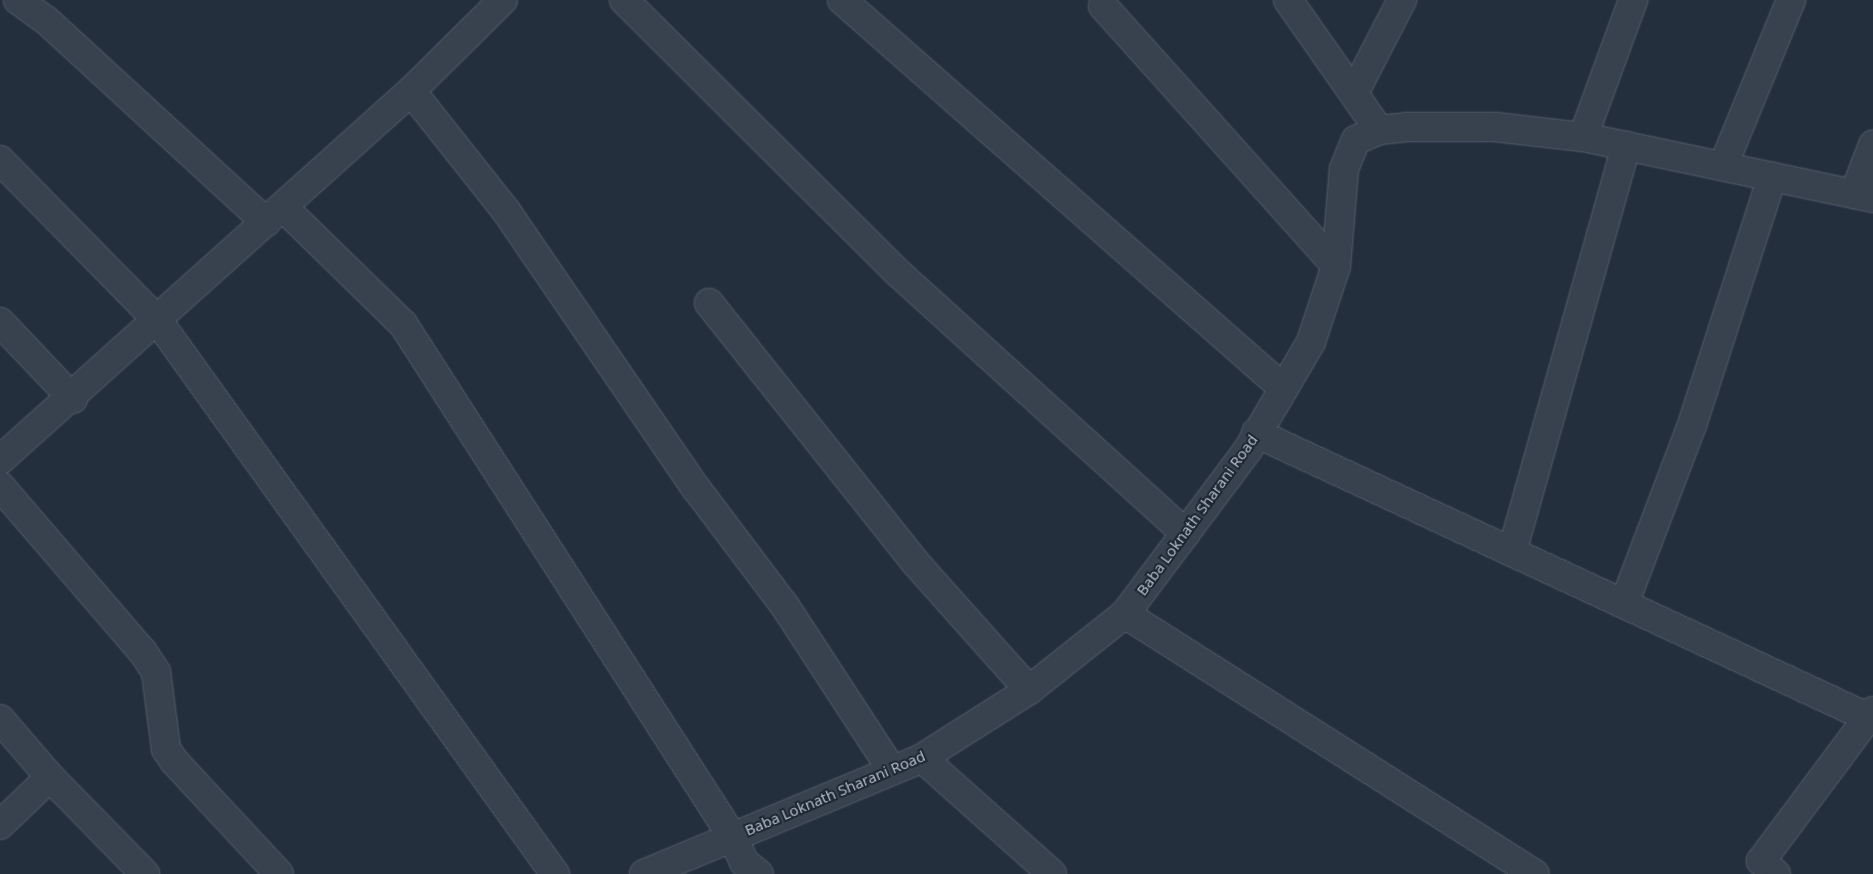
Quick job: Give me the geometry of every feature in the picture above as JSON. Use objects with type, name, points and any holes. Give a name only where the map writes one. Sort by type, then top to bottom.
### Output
[{"type":"street","points":[[18,0],[46,20],[403,324],[732,836],[744,862],[759,874]]},
{"type":"street","points":[[624,0],[896,271],[1186,534]]},
{"type":"street","points":[[842,0],[1283,388]]},
{"type":"street","points":[[1288,0],[1379,130]]},
{"type":"street","points":[[1354,93],[1402,0]]},
{"type":"street","points":[[1583,137],[1633,0]]},
{"type":"street","points":[[1723,166],[1791,0]]},
{"type":"street","points":[[0,460],[72,399],[410,91],[493,3]]},
{"type":"street","points":[[1103,6],[1336,266]]},
{"type":"street","points":[[410,91],[506,211],[696,488],[785,606],[892,770]]},
{"type":"street","name":"Baba Loknath Sharani Road","points":[[644,874],[922,758],[1028,690],[1125,614],[1186,534],[1256,433],[1320,320],[1336,266],[1347,154],[1356,140],[1379,130],[1495,127],[1583,137],[1863,196]]},
{"type":"street","points":[[1863,196],[1873,145]]},
{"type":"street","points":[[1512,552],[1626,146]]},
{"type":"street","points":[[0,160],[158,321],[555,874]]},
{"type":"street","points":[[1624,604],[1692,425],[1772,177]]},
{"type":"street","points":[[709,303],[908,554],[1028,690]]},
{"type":"street","points":[[0,322],[16,334],[72,399]]},
{"type":"street","points":[[1256,433],[1624,604],[1870,714],[1761,861],[1776,874]]},
{"type":"street","points":[[0,486],[143,652],[156,672],[166,749],[174,761],[279,874]]},
{"type":"street","points":[[1125,614],[1535,874]]},
{"type":"street","points":[[0,719],[50,777],[145,874]]},
{"type":"street","points":[[922,758],[1052,874]]},
{"type":"street","points":[[0,825],[50,777]]}]
